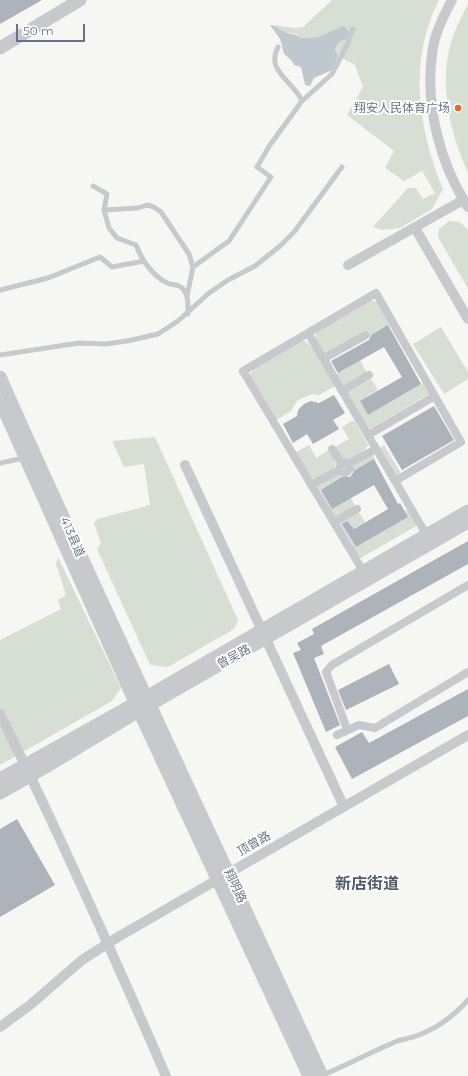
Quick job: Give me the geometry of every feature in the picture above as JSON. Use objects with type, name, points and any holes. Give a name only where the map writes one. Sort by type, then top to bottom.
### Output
[{"type":"street","points":[[0,48],[80,0]]},
{"type":"street","points":[[348,266],[415,228],[466,204],[444,158],[436,132],[430,88],[432,54],[438,27],[452,0]]},
{"type":"street","points":[[415,228],[468,319]]},
{"type":"street","points":[[364,570],[243,371],[376,293],[461,442],[395,481]]},
{"type":"street","points":[[308,333],[426,534]]},
{"type":"street","points":[[323,359],[366,335]]},
{"type":"street","points":[[342,391],[369,375]]},
{"type":"street","name":"413县道","points":[[0,377],[142,704]]},
{"type":"street","points":[[368,435],[435,396]]},
{"type":"street","name":"413县道","points":[[0,401],[25,458],[142,704]]},
{"type":"street","points":[[332,449],[343,466]]},
{"type":"street","points":[[311,485],[376,449]]},
{"type":"street","points":[[184,465],[344,807]]},
{"type":"street","points":[[334,522],[357,509]]},
{"type":"street","name":"曾吴路","points":[[263,634],[364,570],[468,511]]},
{"type":"street","name":"曾吴路","points":[[0,793],[28,770],[263,634],[468,522]]},
{"type":"street","points":[[347,729],[326,672],[332,665],[468,585]]},
{"type":"street","points":[[337,735],[347,729],[359,725],[375,728],[468,672]]},
{"type":"street","name":"翔明路","points":[[142,704],[318,1076]]},
{"type":"street","points":[[0,714],[28,770],[109,943],[166,1076]]},
{"type":"street","name":"顶曾路","points":[[0,1027],[30,1005],[82,960],[109,943],[468,735]]},
{"type":"street","name":"曾吴路","points":[[0,779],[28,770]]},
{"type":"lane","points":[[193,267],[229,241],[271,177],[257,167],[302,101],[332,74],[347,45],[353,28]]},
{"type":"lane","points":[[278,47],[275,53],[274,62],[276,70],[299,94],[302,101]]},
{"type":"lane","points":[[0,355],[72,344],[106,344],[142,339],[158,334],[188,314],[209,293],[228,280],[255,266],[280,246],[294,232],[342,167]]},
{"type":"lane","points":[[94,186],[108,194],[104,210],[109,228],[113,234],[117,238],[124,239],[136,245],[144,261],[167,283],[178,285],[183,289],[187,296]]},
{"type":"lane","points":[[104,210],[138,208],[147,205],[154,207],[161,212],[189,254],[193,267],[187,296],[188,314]]},
{"type":"lane","points":[[0,290],[48,278],[100,257],[112,267],[144,261]]},
{"type":"lane","points":[[0,463],[25,458]]},
{"type":"lane","points":[[318,1076],[360,1059],[397,1040],[415,1037],[433,1029],[445,1022],[468,1000]]},
{"type":"shaded area","points":[[332,0],[439,0],[429,23],[423,46],[420,70],[420,94],[427,143],[443,189],[432,209],[400,228],[382,230],[373,227],[408,188],[416,188],[423,199],[435,193],[422,171],[404,181],[385,168],[394,151],[347,115],[363,87],[355,65],[338,56],[335,49],[339,42],[325,34],[318,37],[301,38],[296,34],[285,32],[275,25],[295,28],[303,27]]},
{"type":"shaded area","name":"翔安人民体育广场","points":[[468,4],[468,173],[457,145],[449,116],[446,71],[451,42]]},
{"type":"shaded area","points":[[270,25],[278,27],[285,32],[297,35],[301,38],[318,37],[343,26],[349,31],[347,39],[339,42],[335,49],[338,56],[332,70],[314,78],[310,86],[305,85],[301,67],[294,65],[292,61],[284,54],[280,39]]},
{"type":"shaded area","points":[[449,221],[460,222],[468,230],[468,289],[438,237],[439,229]]},
{"type":"shaded area","points":[[368,300],[380,303],[431,393],[367,429],[346,393],[371,379],[378,390],[360,401],[368,415],[423,383],[389,325],[371,335],[368,330],[324,356],[315,337],[317,331]]},
{"type":"shaded area","points":[[441,327],[468,372],[468,379],[444,394],[413,344]]},
{"type":"shaded area","points":[[299,341],[305,341],[313,348],[335,386],[319,395],[312,394],[302,398],[297,401],[291,411],[276,420],[251,379],[250,374],[253,369]]},
{"type":"shaded area","points":[[329,359],[337,374],[360,360],[367,373],[342,387],[327,360]]},
{"type":"shaded area","points":[[354,420],[368,445],[363,452],[347,461],[342,458],[335,447],[349,439],[342,427]]},
{"type":"shaded area","points":[[155,437],[238,620],[234,629],[168,667],[150,665],[97,549],[101,544],[94,523],[98,519],[150,505],[144,464],[124,467],[112,441]]},
{"type":"shaded area","points":[[309,445],[316,458],[329,450],[336,463],[334,469],[315,479],[311,478],[296,452]]},
{"type":"shaded area","points":[[384,445],[402,475],[395,479],[378,449]]},
{"type":"shaded area","points":[[372,454],[375,459],[321,490],[332,509],[351,498],[356,507],[335,519],[317,486]]},
{"type":"shaded area","points":[[408,509],[418,525],[359,559],[337,523],[358,511],[365,522],[353,529],[345,529],[356,547],[408,517],[405,511]]},
{"type":"shaded area","points":[[58,557],[121,688],[112,701],[0,765],[0,640],[61,609],[58,600],[66,595],[56,564]]},
{"type":"building","points":[[0,0],[42,0],[0,24]]},
{"type":"building","points":[[388,325],[421,384],[368,415],[360,401],[402,377],[384,347],[338,373],[331,361],[369,340],[371,335]]},
{"type":"building","points":[[334,395],[345,413],[333,420],[339,429],[313,444],[307,434],[293,443],[283,424],[297,416],[298,410],[304,404],[311,401],[319,403]]},
{"type":"building","points":[[434,406],[454,440],[402,470],[382,436]]},
{"type":"building","points":[[374,459],[398,504],[400,503],[408,517],[356,547],[342,524],[347,521],[354,529],[388,509],[374,485],[332,509],[321,490],[342,477],[350,477],[355,470]]},
{"type":"building","points":[[468,541],[468,564],[321,646],[324,654],[314,658],[340,725],[326,732],[293,653],[301,650],[297,643],[314,634],[312,629]]},
{"type":"building","points":[[389,664],[399,684],[346,710],[338,690]]},
{"type":"building","points":[[468,689],[468,716],[352,779],[335,747],[362,732],[369,743]]},
{"type":"building","points":[[17,819],[55,885],[0,917],[0,829]]},
{"type":"place","name":"翔安人民体育广场","points":[[458,108]]},
{"type":"district","name":"新店街道","points":[[367,884]]}]
